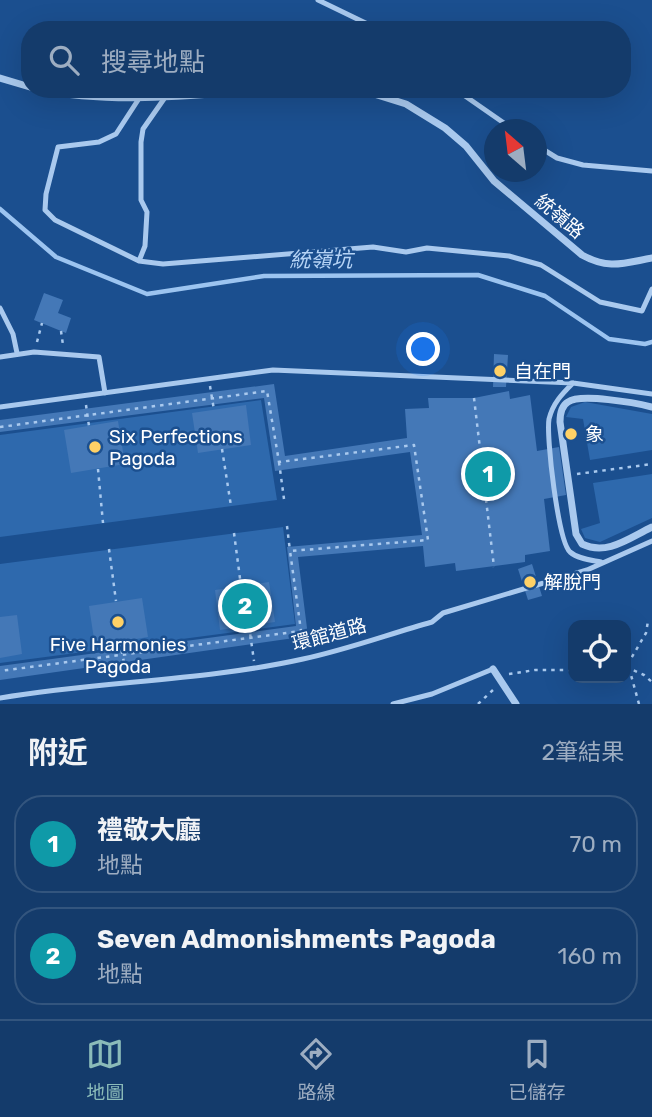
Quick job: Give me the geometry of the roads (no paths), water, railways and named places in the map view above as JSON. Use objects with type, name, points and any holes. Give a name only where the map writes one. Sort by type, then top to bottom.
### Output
[{"type":"street","points":[[0,71],[4,79],[21,85]]},
{"type":"street","name":"統嶺路","points":[[387,98],[406,104],[445,128],[466,146],[494,181],[589,259],[610,266],[652,258]]},
{"type":"street","points":[[652,407],[587,397],[569,401],[561,412],[560,422],[576,534],[582,544],[601,550],[652,527]]},
{"type":"street","points":[[494,671],[516,704]]},
{"type":"lane","points":[[318,0],[361,21]]},
{"type":"lane","points":[[139,98],[116,134],[99,142],[58,147],[46,194],[46,210],[55,220],[139,261],[163,264],[373,247],[406,252],[427,248],[509,256],[541,265],[600,302],[625,309],[642,311],[652,289]]},
{"type":"lane","points":[[139,261],[145,246],[147,212],[141,200],[141,142],[144,129],[165,98]]},
{"type":"lane","points":[[468,98],[498,119]]},
{"type":"lane","points":[[547,152],[556,158],[583,165],[652,171]]},
{"type":"lane","points":[[0,308],[13,334],[17,353]]},
{"type":"lane","points":[[0,357],[34,352],[99,356],[106,393]]},
{"type":"lane","points":[[0,407],[273,370],[573,383],[652,394]]},
{"type":"lane","points":[[573,383],[557,399],[548,421],[563,541],[572,554],[603,562]]},
{"type":"lane","name":"環館道路","points":[[0,698],[303,659],[432,622],[443,613],[587,570],[652,541]]},
{"type":"lane","points":[[393,704],[432,694],[494,671]]},
{"type":"waterway","name":"統嶺坑","points":[[0,209],[56,257],[147,294],[264,276],[478,275],[545,296],[609,339],[645,344],[652,342]]},
{"type":"place","name":"自在門","points":[[500,371]]},
{"type":"place","name":"象","points":[[571,434]]},
{"type":"place","name":"Six Perfections Pagoda","points":[[95,447]]},
{"type":"place","name":"禮敬大廳","points":[[488,474]]},
{"type":"place","name":"解脫門","points":[[530,582]]},
{"type":"place","name":"Seven Admonishments Pagoda","points":[[245,606]]},
{"type":"place","name":"Five Harmonies Pagoda","points":[[118,622]]}]
